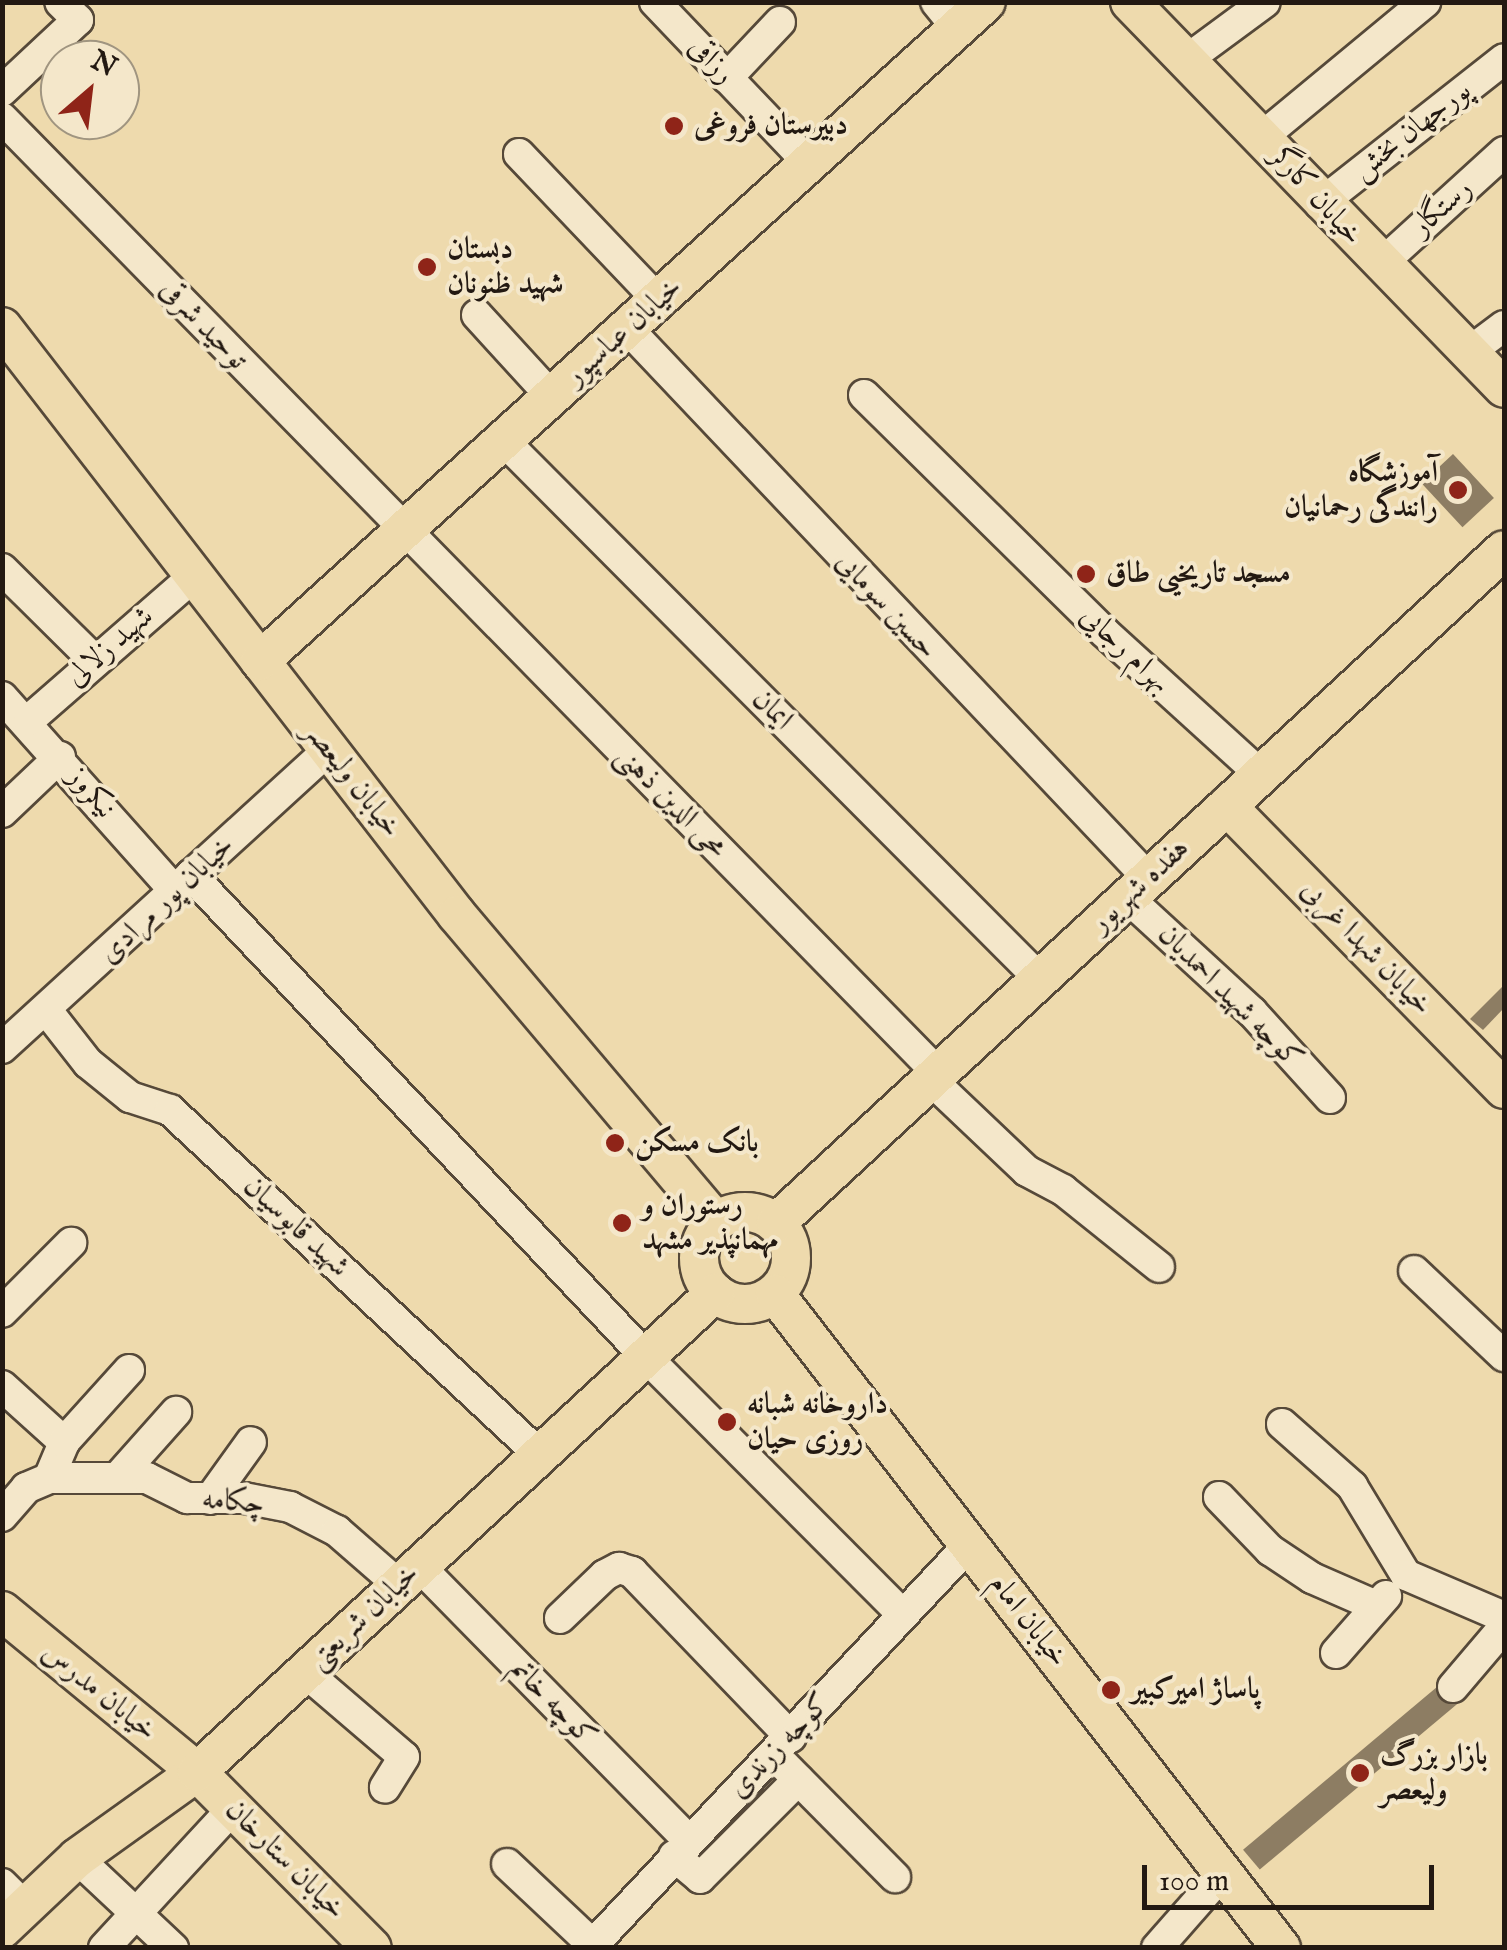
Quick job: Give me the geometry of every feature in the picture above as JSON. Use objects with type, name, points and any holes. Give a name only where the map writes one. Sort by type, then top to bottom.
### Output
[{"type":"main road","name":"خیابان عباسپور","points":[[260,661],[808,162],[945,13],[986,2]]},
{"type":"main road","name":"خیابان کارگر","points":[[1130,2],[1262,136],[1320,204],[1504,388]]},
{"type":"main road","name":"خیابان ولیعصر","points":[[2,327],[458,915],[716,1222]]},
{"type":"main road","name":"هفده شهریور","points":[[776,1223],[1504,550]]},
{"type":"main road","name":"خیابان شهدا غربی","points":[[1228,806],[1504,1089]]},
{"type":"main road","points":[[753,1212],[776,1223],[792,1251],[785,1282],[774,1294],[738,1304],[714,1293],[704,1280],[700,1249],[716,1222],[753,1212]]},
{"type":"main road","name":"خیابان شریعتی","points":[[10,1907],[197,1772],[714,1293]]},
{"type":"main road","name":"خیابان امام","points":[[774,1294],[1281,1948]]},
{"type":"main road","name":"خیابان مدرس","points":[[2,1611],[197,1772]]},
{"type":"main road","name":"خیابان ستارخان","points":[[197,1772],[372,1948]]},
{"type":"street","points":[[2,92],[78,20],[60,2]]},
{"type":"street","name":"رزاقی","points":[[655,2],[808,162]]},
{"type":"street","points":[[1185,61],[1264,2]]},
{"type":"street","points":[[1262,136],[1424,2]]},
{"type":"street","points":[[727,78],[780,22]]},
{"type":"street","name":"پورجهان بخش","points":[[1320,204],[1504,59]]},
{"type":"street","name":"توحید شرقی","points":[[2,118],[404,532]]},
{"type":"street","name":"رستگار","points":[[1380,265],[1504,152]]},
{"type":"street","points":[[519,154],[659,301]]},
{"type":"street","points":[[477,315],[552,397]]},
{"type":"street","points":[[1468,353],[1504,326]]},
{"type":"street","name":"حسین سومایی","points":[[628,328],[1138,888]]},
{"type":"street","name":"بهرام رجایی","points":[[864,396],[1104,632],[1262,774]]},
{"type":"street","name":"ایمان","points":[[504,441],[1040,979]]},
{"type":"street","name":"محی الدین ذهنی","points":[[404,532],[1028,1171],[1064,1190],[1159,1267]]},
{"type":"street","points":[[2,569],[93,659]]},
{"type":"street","name":"شهید زلالی","points":[[28,720],[93,659],[194,576]]},
{"type":"street","name":"نیکروز","points":[[2,698],[28,720],[646,1357],[902,1614]]},
{"type":"street","name":"خیابان پور مرادی","points":[[2,1048],[48,1012],[328,749]]},
{"type":"street","points":[[2,812],[60,757]]},
{"type":"street","name":"کوچه شهید احمدیان","points":[[1138,888],[1330,1098]]},
{"type":"street","name":"شهید قابوسیان","points":[[48,1012],[88,1062],[130,1098],[170,1110],[540,1455]]},
{"type":"street","points":[[2,1312],[71,1244]]},
{"type":"street","points":[[1414,1271],[1504,1356]]},
{"type":"street","points":[[2,1516],[26,1488],[49,1478],[64,1442],[129,1370]]},
{"type":"street","points":[[2,1386],[64,1442]]},
{"type":"street","points":[[119,1476],[176,1412]]},
{"type":"street","points":[[1282,1424],[1352,1486],[1406,1575],[1504,1616]]},
{"type":"street","points":[[210,1499],[252,1442]]},
{"type":"street","name":"چکامه","points":[[49,1478],[147,1478],[187,1498],[290,1508],[337,1531],[409,1576]]},
{"type":"street","points":[[1219,1497],[1270,1550],[1312,1578],[1376,1606]]},
{"type":"street","name":"کوچه زرندی","points":[[593,1947],[681,1848],[783,1747],[969,1544]]},
{"type":"street","points":[[560,1618],[604,1575],[619,1568],[632,1572],[783,1747],[798,1780],[895,1876]]},
{"type":"street","points":[[1336,1653],[1406,1575]]},
{"type":"street","name":"کوچه خاتم","points":[[409,1576],[681,1848]]},
{"type":"street","points":[[1453,1687],[1504,1627]]},
{"type":"street","points":[[304,1672],[404,1758],[385,1787]]},
{"type":"street","points":[[681,1848],[700,1878],[798,1780]]},
{"type":"street","points":[[104,1948],[233,1808]]},
{"type":"street","points":[[77,1858],[173,1948]]},
{"type":"street","points":[[507,1864],[593,1947]]},
{"type":"street","points":[[1157,1948],[1223,1873]]},
{"type":"building","name":"آموزشگاه رانندگی رحمانیان","points":[[1453,454],[1494,498],[1462,527],[1422,483]]},
{"type":"building","points":[[1504,985],[1504,1008],[1483,1030],[1470,1019]]},
{"type":"building","name":"بازار بزرگ ولیعصر","points":[[1456,1671],[1473,1691],[1260,1870],[1243,1850]]},
{"type":"place","name":"دبیرستان فروغی","points":[[674,126]]},
{"type":"place","name":"دبستان شهید ظنونان","points":[[427,267]]},
{"type":"place","name":"آموزشگاه رانندگی رحمانیان","points":[[1458,490]]},
{"type":"place","name":"مسجد تاریخیی طاق","points":[[1086,574]]},
{"type":"place","name":"بانک مسکن","points":[[615,1143]]},
{"type":"place","name":"رستوران و مهمانپذیر مشهد","points":[[622,1223]]},
{"type":"place","name":"داروخانه شبانه روزی حیان","points":[[727,1422]]},
{"type":"place","name":"پاساژ امیرکبیر","points":[[1111,1690]]},
{"type":"place","name":"بازار بزرگ ولیعصر","points":[[1360,1773]]}]
